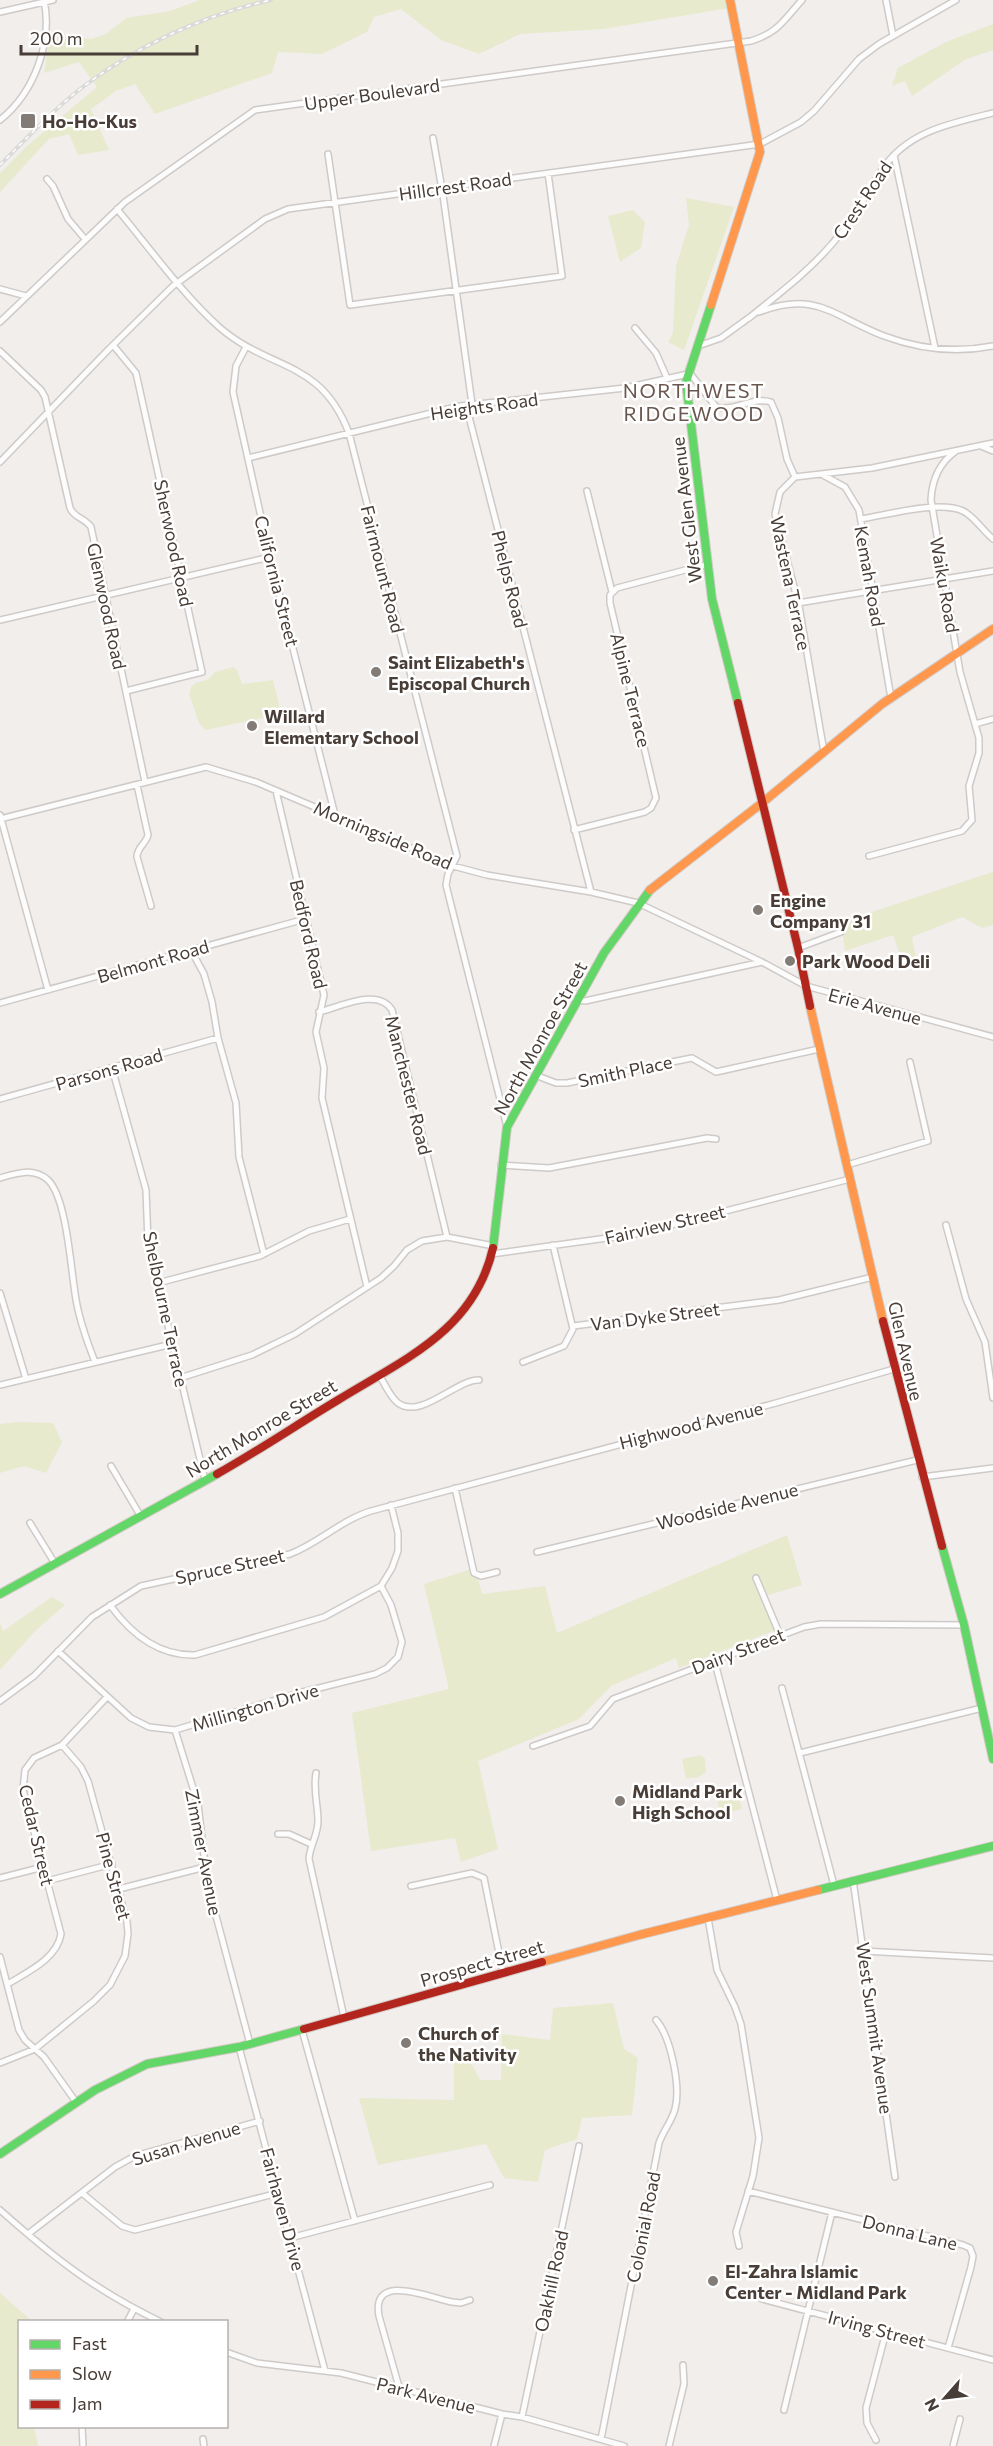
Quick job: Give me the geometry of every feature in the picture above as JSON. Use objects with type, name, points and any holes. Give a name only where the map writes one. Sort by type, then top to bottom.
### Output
[{"type":"main road","name":"West Glen Avenue","points":[[730,0],[760,152],[686,385],[712,598],[798,948]]},
{"type":"main road","name":"North Monroe Street","points":[[0,1594],[205,1480],[379,1376],[441,1335],[460,1317],[482,1285],[493,1250],[507,1127],[576,1000],[638,903],[647,892],[891,698],[993,629]]},
{"type":"main road","name":"Glen Avenue","points":[[798,948],[819,1049],[894,1369],[964,1625],[993,1759]]},
{"type":"main road","name":"Prospect Street","points":[[0,2154],[76,2102],[109,2082],[147,2064],[239,2047],[708,1917],[993,1846]]},
{"type":"street","points":[[0,12],[53,0]]},
{"type":"street","name":"Upper Boulevard","points":[[0,319],[117,209],[255,110],[739,43],[765,37],[773,32],[788,19],[802,0]]},
{"type":"street","points":[[886,0],[893,36]]},
{"type":"street","name":"Hillcrest Road","points":[[0,462],[113,345],[179,282],[265,219],[288,209],[760,144],[801,122],[814,111],[852,65],[893,36],[956,0]]},
{"type":"street","points":[[0,120],[25,92],[37,68],[47,25],[44,1]]},
{"type":"street","name":"Crest Road","points":[[749,318],[832,245],[849,223],[882,169],[894,155],[909,143],[937,127],[993,113]]},
{"type":"street","name":"Phelps Road","points":[[433,138],[456,291],[469,405],[591,892]]},
{"type":"street","points":[[328,154],[350,305],[562,276],[548,173]]},
{"type":"street","points":[[894,155],[934,348]]},
{"type":"street","points":[[47,178],[72,226],[85,239]]},
{"type":"street","name":"Fairmount Road","points":[[117,209],[208,316],[246,347],[297,370],[315,381],[338,407],[349,433],[457,856],[448,874],[446,885],[507,1127]]},
{"type":"street","points":[[0,289],[26,296]]},
{"type":"street","points":[[698,346],[721,338],[749,318],[782,305],[817,306],[839,313],[895,340],[934,348],[970,350],[993,346]]},
{"type":"street","points":[[634,328],[656,353],[667,378]]},
{"type":"street","name":"Sherwood Road","points":[[113,345],[136,373],[202,672],[126,691]]},
{"type":"street","name":"California Street","points":[[246,347],[236,366],[232,384],[270,557],[335,815]]},
{"type":"street","name":"Glenwood Road","points":[[0,351],[41,390],[49,411],[69,508],[74,515],[88,523],[90,527],[145,782]]},
{"type":"street","points":[[688,373],[716,407],[726,408],[764,400],[771,402],[778,418],[787,459],[795,477],[872,468],[993,443]]},
{"type":"street","name":"Heights Road","points":[[248,458],[469,405],[624,388],[688,373]]},
{"type":"street","points":[[980,446],[993,451]]},
{"type":"street","name":"Waiku Road","points":[[869,856],[962,831],[970,825],[973,816],[969,786],[980,746],[956,654],[932,508],[931,489],[936,474],[946,459],[956,451]]},
{"type":"street","name":"Kemah Road","points":[[819,473],[845,487],[855,501],[861,519],[891,698]]},
{"type":"street","name":"Wastena Terrace","points":[[795,477],[780,492],[775,514],[798,603],[824,752]]},
{"type":"street","points":[[587,492],[612,592],[617,588],[708,564]]},
{"type":"street","points":[[861,519],[932,508],[954,508],[964,511],[993,539]]},
{"type":"street","points":[[0,620],[270,557]]},
{"type":"street","points":[[798,603],[993,571]]},
{"type":"street","name":"Alpine Terrace","points":[[574,830],[645,812],[651,808],[656,798],[610,603],[612,592]]},
{"type":"street","points":[[975,724],[993,719]]},
{"type":"street","name":"Morningside Road","points":[[0,817],[206,767],[276,791],[453,866],[487,875],[591,892],[638,903],[762,962]]},
{"type":"street","points":[[137,784],[148,835],[145,843],[138,849],[137,857],[151,906]]},
{"type":"street","name":"Bedford Road","points":[[276,791],[324,995],[316,1032],[323,1059],[323,1104],[367,1287]]},
{"type":"street","points":[[0,817],[48,990]]},
{"type":"street","name":"Belmont Road","points":[[0,1003],[305,919]]},
{"type":"street","points":[[798,948],[841,932]]},
{"type":"street","points":[[191,950],[209,988],[218,1038],[236,1103],[236,1146],[264,1254]]},
{"type":"street","points":[[576,1000],[585,1001],[762,962]]},
{"type":"street","name":"Erie Avenue","points":[[762,962],[806,986],[993,1037]]},
{"type":"street","name":"Manchester Road","points":[[319,1012],[375,998],[385,1002],[392,1010],[447,1237]]},
{"type":"street","name":"Parsons Road","points":[[0,1099],[218,1038]]},
{"type":"street","name":"Smith Place","points":[[535,1075],[556,1083],[567,1083],[692,1058],[716,1072],[819,1049]]},
{"type":"street","points":[[847,1165],[928,1141],[910,1062]]},
{"type":"street","name":"Shelbourne Terrace","points":[[112,1068],[146,1190],[148,1242],[205,1480]]},
{"type":"street","points":[[501,1165],[549,1168],[707,1138],[716,1139]]},
{"type":"street","points":[[0,1168],[1,1177],[29,1172],[43,1176],[52,1186],[64,1225],[77,1308],[95,1362]]},
{"type":"street","name":"Fairview Street","points":[[447,1237],[493,1250],[636,1234],[850,1179]]},
{"type":"street","points":[[158,1283],[264,1254],[309,1231],[350,1219]]},
{"type":"street","points":[[946,1225],[966,1299],[985,1342],[993,1398]]},
{"type":"street","points":[[180,1378],[227,1364],[277,1343],[311,1324],[367,1287],[389,1271],[413,1245],[430,1238],[447,1237]]},
{"type":"street","name":"Van Dyke Street","points":[[553,1245],[573,1326],[757,1304],[873,1277]]},
{"type":"street","points":[[0,1293],[18,1346],[26,1379]]},
{"type":"street","points":[[523,1362],[564,1346],[571,1336],[573,1326]]},
{"type":"street","points":[[0,1385],[172,1344]]},
{"type":"street","name":"Highwood Avenue","points":[[487,1479],[776,1403],[894,1369]]},
{"type":"street","points":[[379,1376],[397,1402],[406,1406],[439,1399],[471,1380],[479,1380]]},
{"type":"street","name":"Woodside Avenue","points":[[537,1552],[918,1460]]},
{"type":"street","points":[[111,1466],[140,1515]]},
{"type":"street","points":[[922,1477],[993,1468]]},
{"type":"street","name":"Spruce Street","points":[[0,1701],[24,1685],[92,1617],[141,1586],[290,1554],[310,1545],[354,1517],[487,1479]]},
{"type":"street","points":[[455,1488],[474,1573],[481,1576],[497,1572]]},
{"type":"street","points":[[110,1605],[124,1622],[152,1645],[176,1655],[195,1654],[324,1617],[381,1586],[392,1568],[398,1551],[398,1533],[391,1505]]},
{"type":"street","points":[[30,1522],[54,1562]]},
{"type":"street","points":[[756,1578],[780,1635]]},
{"type":"street","name":"Millington Drive","points":[[58,1651],[131,1718],[158,1730],[175,1730],[303,1692],[375,1674],[387,1668],[398,1657],[402,1642],[391,1605],[381,1586]]},
{"type":"street","name":"Dairy Street","points":[[533,1746],[590,1726],[613,1699],[780,1635],[821,1624],[964,1625]]},
{"type":"street","points":[[714,1659],[777,1900]]},
{"type":"street","points":[[782,1688],[834,1885]]},
{"type":"street","name":"Cedar Street","points":[[8,1984],[57,1949],[60,1928],[23,1790],[23,1777],[34,1758],[62,1745],[107,1697]]},
{"type":"street","points":[[800,1753],[982,1708]]},
{"type":"street","name":"Zimmer Avenue","points":[[175,1730],[198,1804],[211,1900],[250,2044]]},
{"type":"street","name":"Pine Street","points":[[0,2063],[35,2049],[103,1993],[116,1976],[125,1956],[128,1934],[119,1889],[88,1781],[81,1767],[62,1745]]},
{"type":"street","points":[[316,1773],[314,1786],[318,1822],[309,1859],[344,2017]]},
{"type":"street","points":[[278,1834],[289,1834],[311,1845]]},
{"type":"street","points":[[46,1881],[112,1864]]},
{"type":"street","points":[[0,1878],[43,1867]]},
{"type":"street","points":[[119,1889],[205,1867]]},
{"type":"street","points":[[411,1886],[471,1873],[484,1878],[503,1973]]},
{"type":"street","name":"West Summit Avenue","points":[[853,1880],[895,2177]]},
{"type":"street","points":[[708,1917],[717,1970],[741,2024],[758,2126],[759,2147],[736,2232],[739,2246]]},
{"type":"street","points":[[863,1951],[993,1958]]},
{"type":"street","points":[[0,1957],[20,2030],[25,2040],[53,2068],[76,2102]]},
{"type":"street","name":"Colonial Road","points":[[601,2439],[659,2143],[673,2115],[676,2102],[670,2047],[667,2036],[656,2020]]},
{"type":"street","points":[[302,2030],[355,2221]]},
{"type":"street","name":"Fairhaven Drive","points":[[239,2047],[325,2371]]},
{"type":"street","name":"Susan Avenue","points":[[28,2234],[115,2167],[135,2156],[260,2121]]},
{"type":"street","name":"Oakhill Road","points":[[522,2417],[579,2146]]},
{"type":"street","points":[[290,2238],[490,2185]]},
{"type":"street","name":"Donna Lane","points":[[748,2191],[970,2248],[973,2256],[971,2267],[948,2348]]},
{"type":"street","points":[[82,2193],[122,2226],[135,2230],[278,2193]]},
{"type":"street","points":[[0,2210],[80,2277],[157,2320]]},
{"type":"street","points":[[784,2410],[832,2212]]},
{"type":"street","points":[[399,2387],[377,2305],[383,2293],[396,2289],[452,2302],[461,2303],[470,2300]]},
{"type":"street","name":"Irving Street","points":[[762,2299],[993,2360]]},
{"type":"street","points":[[128,2320],[134,2308]]},
{"type":"street","points":[[876,2440],[867,2423],[866,2408],[886,2332]]},
{"type":"street","name":"Park Avenue","points":[[228,2353],[257,2363],[325,2371],[399,2387],[502,2414],[522,2417],[624,2446]]},
{"type":"street","points":[[669,2446],[684,2384],[683,2365]]},
{"type":"street","points":[[494,2446],[502,2414]]},
{"type":"street","points":[[953,2446],[960,2419]]},
{"type":"street","points":[[82,2428],[83,2446]]},
{"type":"street","points":[[203,2439],[204,2446]]},
{"type":"green space","points":[[200,0],[727,0],[729,8],[604,29],[520,34],[479,54],[441,40],[401,9],[374,17],[367,32],[322,54],[278,52],[272,73],[155,114],[135,84],[116,91],[91,109],[109,150],[78,155],[69,134],[49,139],[0,192],[0,173],[27,146],[97,87],[79,62],[44,73],[50,35],[92,39],[106,34],[126,18],[170,11]]},
{"type":"green space","points":[[993,24],[993,50],[966,59],[912,96],[905,81],[892,86],[898,68],[946,42]]},
{"type":"green space","points":[[686,198],[734,207],[684,350],[668,342],[673,333],[676,266],[689,225]]},
{"type":"green space","points":[[633,210],[645,222],[641,248],[620,262],[608,216]]},
{"type":"green space","points":[[233,667],[237,670],[242,684],[273,680],[281,714],[206,730],[199,723],[189,694],[191,687],[209,679],[215,672]]},
{"type":"green space","points":[[993,872],[993,925],[982,928],[962,917],[912,937],[916,958],[903,963],[893,935],[845,951],[841,922]]},
{"type":"green space","points":[[53,1423],[62,1442],[46,1473],[24,1466],[0,1473],[0,1424]]},
{"type":"green space","points":[[787,1535],[802,1585],[765,1596],[778,1629],[679,1668],[676,1658],[611,1686],[579,1719],[478,1761],[498,1849],[461,1862],[455,1838],[371,1851],[352,1713],[449,1689],[424,1584],[475,1568],[482,1594],[545,1586],[557,1633]]},
{"type":"green space","points":[[52,1597],[65,1605],[35,1631],[0,1670],[0,1623],[3,1631]]},
{"type":"green space","points":[[701,1755],[705,1759],[706,1772],[697,1778],[686,1778],[682,1759]]},
{"type":"green space","points":[[726,1790],[738,1793],[742,1809],[725,1813],[719,1809],[717,1798]]},
{"type":"green space","points":[[613,2003],[624,2049],[638,2058],[632,2115],[582,2118],[577,2139],[545,2150],[538,2182],[504,2178],[486,2144],[378,2165],[359,2098],[454,2100],[454,2059],[470,2061],[480,2080],[501,2080],[502,2034],[550,2040],[553,2008]]},
{"type":"green space","points":[[0,2293],[31,2320],[18,2320],[18,2428],[34,2428],[38,2446],[0,2446]]},
{"type":"railway","points":[[0,165],[73,95],[127,57],[197,23],[271,0]]},
{"type":"traffic: fast","points":[[711,305],[686,382],[712,599],[738,703]]},
{"type":"traffic: fast","points":[[493,1248],[507,1127],[604,953],[650,890]]},
{"type":"traffic: fast","points":[[0,1594],[217,1474]]},
{"type":"traffic: fast","points":[[942,1546],[964,1625],[993,1759]]},
{"type":"traffic: fast","points":[[818,1890],[993,1846]]},
{"type":"traffic: fast","points":[[0,2154],[95,2090],[147,2064],[239,2047],[304,2029]]},
{"type":"traffic: slow","points":[[711,305],[760,152],[730,0]]},
{"type":"traffic: slow","points":[[650,890],[762,803],[882,704],[993,629]]},
{"type":"traffic: slow","points":[[810,1006],[883,1321]]},
{"type":"traffic: slow","points":[[542,1962],[818,1890]]},
{"type":"traffic: jam","points":[[738,703],[810,1006]]},
{"type":"traffic: jam","points":[[217,1474],[387,1371],[433,1340],[453,1322],[470,1301],[484,1277],[493,1248]]},
{"type":"traffic: jam","points":[[883,1321],[942,1546]]},
{"type":"traffic: jam","points":[[304,2029],[542,1962]]},
{"type":"place","name":"Ho-Ho-Kus","points":[[28,121]]},
{"type":"place","name":"Saint Elizabeth's Episcopal Church","points":[[376,672]]},
{"type":"place","name":"Willard Elementary School","points":[[252,726]]},
{"type":"place","name":"Engine Company 31","points":[[758,910]]},
{"type":"place","name":"Park Wood Deli","points":[[790,961]]},
{"type":"place","name":"Midland Park High School","points":[[620,1801]]},
{"type":"place","name":"Church of the Nativity","points":[[406,2043]]},
{"type":"place","name":"El-Zahra Islamic Center - Midland Park","points":[[713,2281]]},
{"type":"district","name":"NORTHWEST RIDGEWOOD","points":[[694,402]]}]
